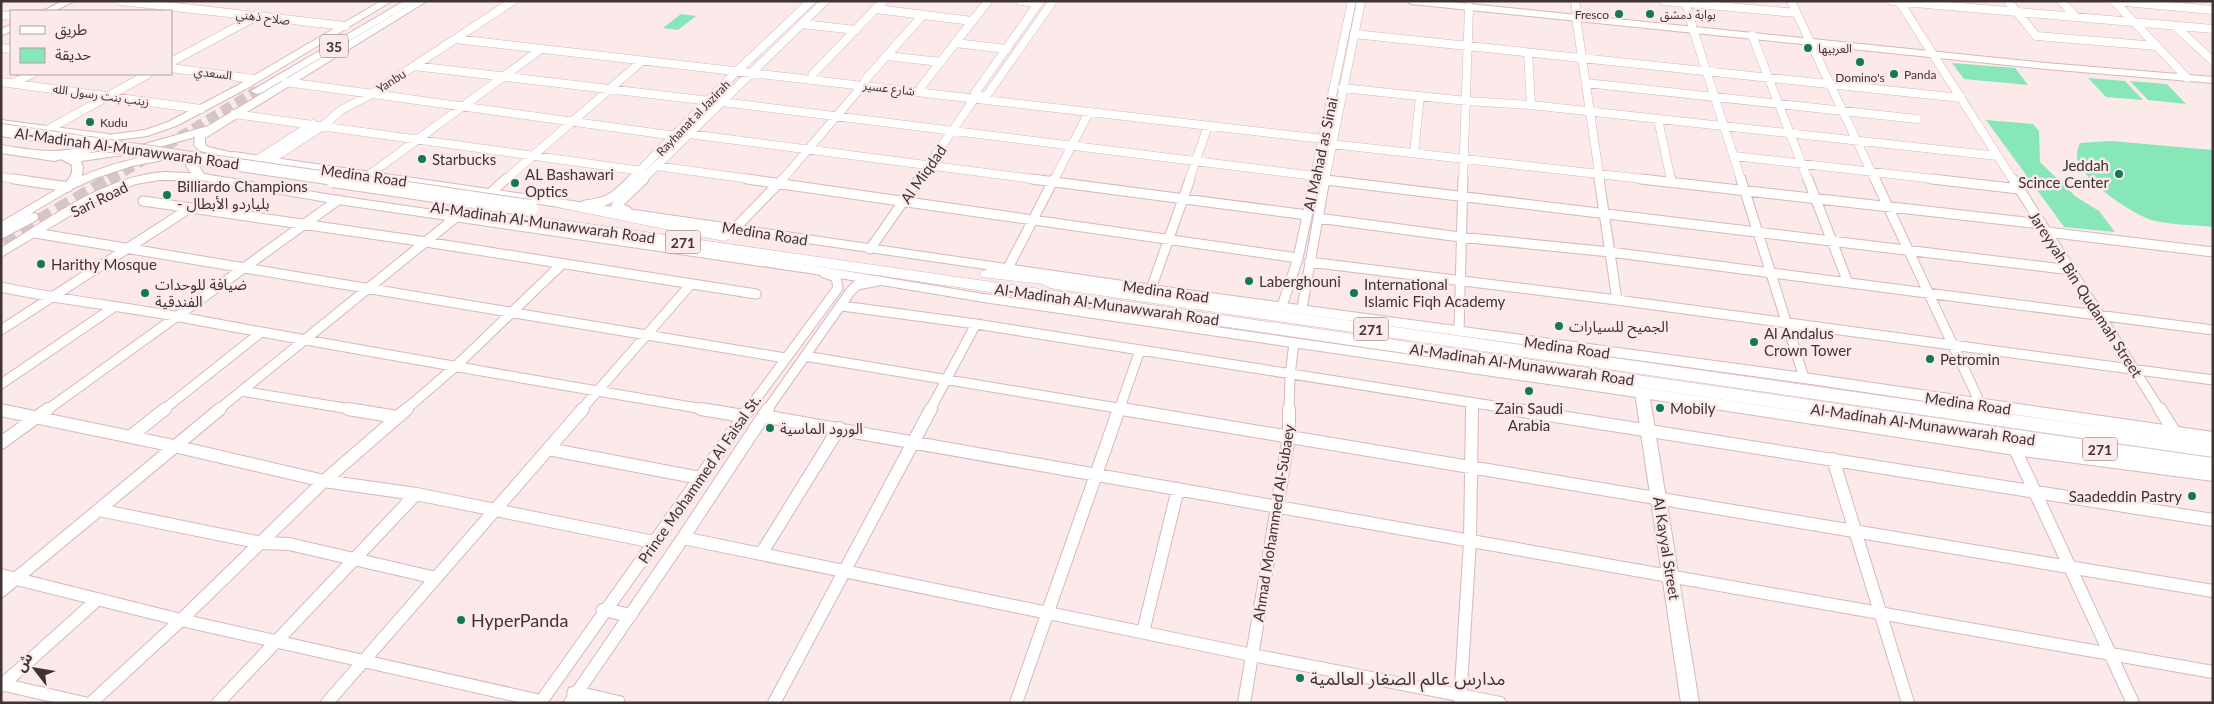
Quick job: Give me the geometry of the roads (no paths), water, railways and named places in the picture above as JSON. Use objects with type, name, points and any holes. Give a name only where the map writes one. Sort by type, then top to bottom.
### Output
[{"type":"highway","name":"Al-Madinah Al-Munawwarah Road","points":[[1,130],[526,219],[730,232],[988,274],[2213,450]]},
{"type":"highway","name":"Al-Madinah Al-Munawwarah Road","points":[[1,140],[742,251],[885,276],[1597,374],[1835,411],[2213,465]]},
{"type":"highway","points":[[562,204],[730,232]]},
{"type":"highway","points":[[988,274],[1146,288]]},
{"type":"highway","points":[[885,276],[1118,318]]},
{"type":"highway","points":[[1385,320],[1531,352]]},
{"type":"highway","points":[[1349,350],[1597,374]]},
{"type":"highway","points":[[1654,369],[1868,388]]},
{"type":"highway","points":[[1835,411],[2118,462]]},
{"type":"main road","points":[[50,10],[70,1]]},
{"type":"main road","points":[[61,10],[81,1]]},
{"type":"main road","points":[[271,91],[230,112],[214,115],[206,112],[209,106],[247,90],[254,78],[388,1]]},
{"type":"main road","name":"35","points":[[247,90],[400,1]]},
{"type":"main road","name":"35","points":[[247,90],[411,1]]},
{"type":"main road","points":[[236,156],[204,149],[199,144],[200,138],[204,133],[271,91],[423,1]]},
{"type":"main road","points":[[1411,1],[1469,4]]},
{"type":"main road","points":[[1447,1],[1932,52],[2184,75],[2213,80]]},
{"type":"main road","points":[[1692,27],[1752,35],[1808,38]]},
{"type":"main road","points":[[2184,75],[2213,75]]},
{"type":"main road","points":[[108,138],[153,132],[247,90]]},
{"type":"main road","points":[[158,152],[167,132],[201,109]]},
{"type":"main road","points":[[158,152],[234,114]]},
{"type":"main road","points":[[1,123],[108,138],[118,142],[125,158],[125,168],[114,184],[83,204]]},
{"type":"main road","points":[[44,155],[74,154],[92,148],[89,140],[78,134]]},
{"type":"main road","points":[[1,149],[67,159],[125,158]]},
{"type":"main road","name":"Medina Road","points":[[158,152],[161,164],[171,171],[338,200],[455,218],[526,219],[809,269],[885,276]]},
{"type":"main road","name":"Medina Road","points":[[2,235],[68,187],[125,158],[158,152],[206,153],[489,194],[627,211],[730,232],[870,249],[1302,308],[2213,437]]},
{"type":"main road","points":[[202,176],[192,166],[193,163],[211,158],[236,156]]},
{"type":"main road","points":[[67,159],[77,163],[79,170],[77,179],[68,187]]},
{"type":"main road","name":"Sari Road","points":[[2,235],[35,233],[83,204],[129,183],[152,177],[202,176]]},
{"type":"main road","points":[[2,235],[40,206],[55,201],[68,201],[72,205],[70,210],[46,226]]},
{"type":"main road","points":[[2,235],[32,217]]},
{"type":"main road","points":[[1118,318],[1349,350],[2015,449],[2213,475]]},
{"type":"main road","name":"Al Kayyal Street","points":[[1642,393],[1672,576],[1690,703]]},
{"type":"main road","points":[[2080,457],[2213,483]]},
{"type":"main road","points":[[605,610],[630,615]]},
{"type":"main road","points":[[573,698],[616,703]]},
{"type":"street","name":"صلاح ذهني","points":[[121,1],[345,26]]},
{"type":"street","points":[[162,10],[181,1]]},
{"type":"street","name":"Yanbu","points":[[264,160],[312,125],[503,1]]},
{"type":"street","name":"Yanbu","points":[[264,160],[323,126],[341,110],[370,95],[513,1]]},
{"type":"street","name":"Rayhanat al Jazirah","points":[[562,204],[596,205],[604,203],[619,194],[739,70],[811,1]]},
{"type":"street","name":"Rayhanat al Jazirah","points":[[627,211],[616,206],[825,1]]},
{"type":"street","points":[[813,74],[884,1]]},
{"type":"street","points":[[921,87],[988,1]]},
{"type":"street","points":[[1020,1],[1040,2]]},
{"type":"street","points":[[987,95],[1053,1]]},
{"type":"street","name":"Al Mahad as Sinai","points":[[1282,306],[1298,258],[1352,1]]},
{"type":"street","name":"Al Mahad as Sinai","points":[[1302,308],[1331,144],[1361,1]]},
{"type":"street","points":[[1575,1],[1617,300]]},
{"type":"street","points":[[1664,1],[1796,13]]},
{"type":"street","points":[[1791,1],[1982,405]]},
{"type":"street","points":[[1892,1],[2213,29]]},
{"type":"street","points":[[2008,1],[2036,36],[2157,46]]},
{"type":"street","points":[[2062,1],[2076,17]]},
{"type":"street","points":[[2114,1],[2213,10]]},
{"type":"street","points":[[2114,1],[2184,75]]},
{"type":"street","name":"Al Miqdad","points":[[870,249],[1040,2]]},
{"type":"street","points":[[1685,2],[1804,378]]},
{"type":"street","name":"Jareyyah Bin Qudamah Street","points":[[1899,2],[2175,433]]},
{"type":"street","points":[[1459,331],[1461,197],[1467,101],[1469,4]]},
{"type":"street","points":[[876,9],[972,21]]},
{"type":"street","points":[[730,232],[779,184],[886,56],[923,15]]},
{"type":"street","points":[[172,61],[257,16]]},
{"type":"street","points":[[802,24],[856,30]]},
{"type":"street","points":[[2176,26],[2213,61]]},
{"type":"street","points":[[1354,34],[1961,98]]},
{"type":"street","points":[[1752,35],[1848,283]]},
{"type":"street","name":"شارع عسير","points":[[459,36],[541,49],[642,61],[739,70],[813,74],[864,83],[921,87],[975,96],[987,95],[1323,137]]},
{"type":"street","name":"شارع عسير","points":[[459,36],[739,70]]},
{"type":"street","points":[[955,43],[1007,49]]},
{"type":"street","points":[[369,176],[541,49]]},
{"type":"street","points":[[1528,52],[1531,105]]},
{"type":"street","points":[[886,56],[940,62]]},
{"type":"street","points":[[489,194],[642,61]]},
{"type":"street","points":[[414,66],[710,101]]},
{"type":"street","name":"السعدي","points":[[172,68],[254,78]]},
{"type":"street","name":"شارع عسير","points":[[753,71],[975,96],[1208,126],[1323,137]]},
{"type":"street","points":[[12,83],[30,75]]},
{"type":"street","points":[[47,130],[146,75]]},
{"type":"street","name":"زينب بنت رسول الله","points":[[1,82],[201,109]]},
{"type":"street","points":[[286,82],[360,94],[574,120],[676,136]]},
{"type":"street","points":[[1586,84],[1917,119]]},
{"type":"street","points":[[1342,88],[1590,111],[1998,156]]},
{"type":"street","points":[[1414,153],[1420,96]]},
{"type":"street","points":[[722,102],[1315,176]]},
{"type":"street","points":[[1008,268],[1089,112]]},
{"type":"street","points":[[234,114],[642,171]]},
{"type":"street","points":[[1658,119],[1671,181]]},
{"type":"street","points":[[1146,288],[1168,240],[1208,126]]},
{"type":"street","points":[[689,134],[1307,215]]},
{"type":"street","points":[[1331,144],[1888,206],[2213,252]]},
{"type":"street","points":[[1734,156],[2019,189]]},
{"type":"street","points":[[656,166],[1298,258]]},
{"type":"street","points":[[1,177],[68,187]]},
{"type":"street","points":[[1326,180],[1461,197],[1605,212],[2071,270]]},
{"type":"street","points":[[1,443],[338,200]]},
{"type":"street","points":[[143,201],[302,226],[426,242],[756,294]]},
{"type":"street","points":[[1,330],[190,208]]},
{"type":"street","points":[[1,591],[303,340],[455,218]]},
{"type":"street","points":[[1318,218],[1460,237],[1610,252],[2213,330]]},
{"type":"street","points":[[35,233],[785,358]]},
{"type":"street","points":[[1309,262],[1787,322],[2213,380]]},
{"type":"street","points":[[90,703],[181,620],[324,481],[455,367],[561,264]]},
{"type":"street","points":[[809,269],[836,278],[838,288],[833,296],[845,302],[2213,520]]},
{"type":"street","name":"Prince Mohammed Al Faisal St.","points":[[573,698],[683,538],[762,416],[857,285],[885,276]]},
{"type":"street","points":[[328,703],[691,284]]},
{"type":"street","points":[[1,287],[51,298],[178,317],[260,333],[743,416]]},
{"type":"street","name":"Prince Mohammed Al Faisal St.","points":[[540,702],[743,416],[833,296]]},
{"type":"street","points":[[1,384],[114,307]]},
{"type":"street","points":[[774,703],[976,324]]},
{"type":"street","points":[[131,436],[260,333]]},
{"type":"street","name":"Ahmad Mohammed Al-Subaey","points":[[1244,703],[1289,436],[1290,374],[1294,342]]},
{"type":"street","points":[[1016,703],[1140,350]]},
{"type":"street","points":[[805,356],[2213,591]]},
{"type":"street","points":[[241,391],[397,417]]},
{"type":"street","points":[[1460,699],[1470,540],[1472,403]]},
{"type":"street","points":[[1,410],[131,436],[324,481],[416,494],[654,542]]},
{"type":"street","points":[[762,416],[839,428],[2213,672]]},
{"type":"street","points":[[761,554],[839,428]]},
{"type":"street","points":[[548,449],[700,478]]},
{"type":"street","points":[[2015,449],[2133,703]]},
{"type":"street","points":[[1833,460],[1908,703]]},
{"type":"street","points":[[1143,632],[1178,489]]},
{"type":"street","points":[[218,703],[416,494]]},
{"type":"street","points":[[99,510],[262,543],[289,544],[436,578]]},
{"type":"street","points":[[683,538],[1460,699],[1500,703]]},
{"type":"street","points":[[1,575],[181,620],[278,640],[540,702]]},
{"type":"street","points":[[2,685],[98,599]]},
{"type":"street","points":[[2,685],[84,703]]},
{"type":"tunnel","points":[[109,180],[257,91]]},
{"type":"tunnel","points":[[3,242],[111,179]]},
{"type":"place","name":"Fresco","points":[[1619,14]]},
{"type":"place","name":"بوابة دمشق","points":[[1650,14]]},
{"type":"place","name":"العربيها","points":[[1808,48]]},
{"type":"place","name":"Domino's","points":[[1860,62]]},
{"type":"place","name":"Panda","points":[[1894,74]]},
{"type":"place","name":"Kudu","points":[[90,122]]},
{"type":"place","name":"Starbucks","points":[[422,159]]},
{"type":"place","name":"Jeddah Scince Center","points":[[2119,174]]},
{"type":"place","name":"AL Bashawari Optics","points":[[515,183]]},
{"type":"place","name":"Billiardo Champions - بلياردو الأبطال","points":[[167,195]]},
{"type":"place","name":"Harithy Mosque","points":[[41,264]]},
{"type":"place","name":"Laberghouni","points":[[1249,281]]},
{"type":"place","name":"ضيافة للوحدات الفندقية","points":[[145,293]]},
{"type":"place","name":"International Islamic Fiqh Academy","points":[[1354,293]]},
{"type":"place","name":"الجميح للسيارات","points":[[1559,326]]},
{"type":"place","name":"Al Andalus Crown Tower","points":[[1754,342]]},
{"type":"place","name":"Petromin","points":[[1930,359]]},
{"type":"place","name":"Zain Saudi Arabia","points":[[1529,391]]},
{"type":"place","name":"Mobily","points":[[1660,408]]},
{"type":"place","name":"الورود الماسية","points":[[770,428]]},
{"type":"place","name":"Saadeddin Pastry","points":[[2192,496]]},
{"type":"place","name":"HyperPanda","points":[[461,620]]},
{"type":"place","name":"مدارس عالم الصغار العالمية","points":[[1300,678]]}]
